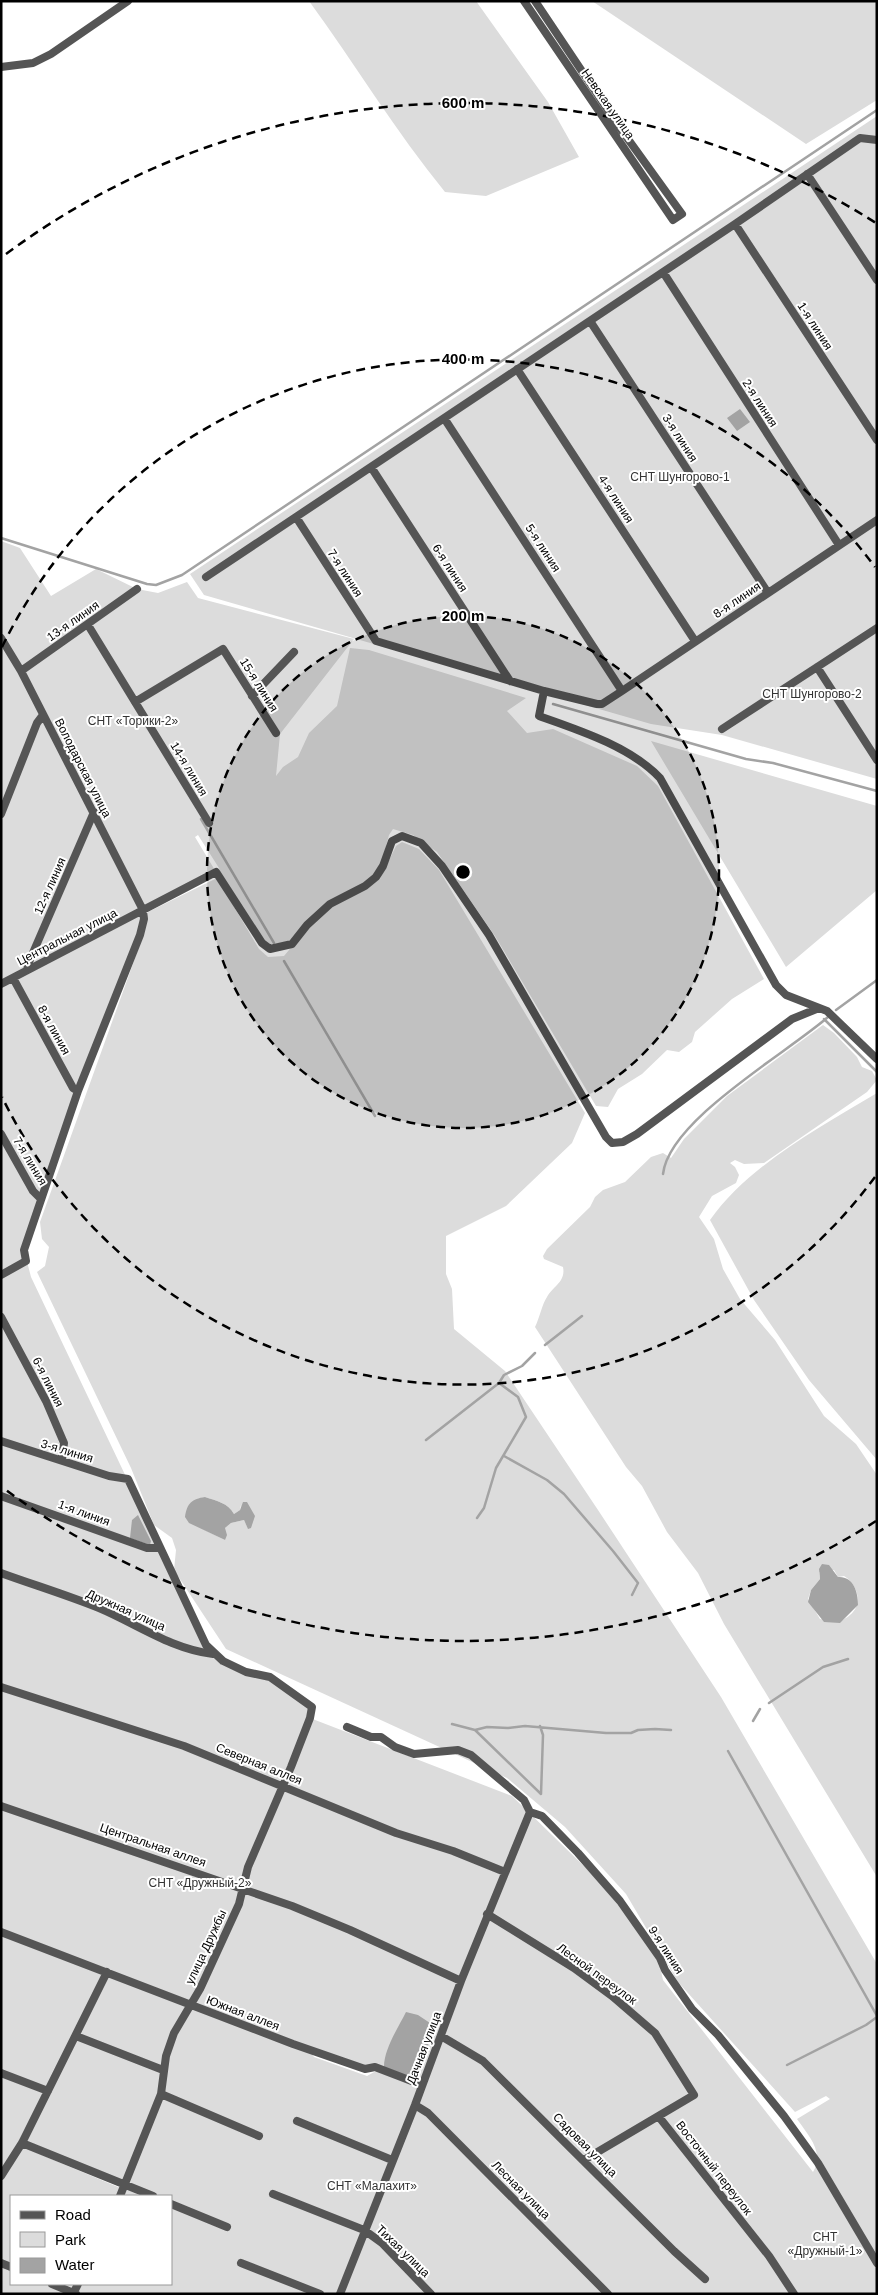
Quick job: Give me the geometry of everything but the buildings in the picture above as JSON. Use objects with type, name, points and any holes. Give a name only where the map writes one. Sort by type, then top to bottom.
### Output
[{"type":"street","points":[[1,66],[33,62],[51,54],[128,1]]},
{"type":"street","name":"Невская улица","points":[[524,1],[674,220],[682,214],[620,128],[535,1]]},
{"type":"street","points":[[206,577],[735,224],[860,138],[877,140]]},
{"type":"street","points":[[807,174],[877,280]]},
{"type":"street","name":"1-я линия","points":[[735,224],[877,440]]},
{"type":"street","name":"2-я линия","points":[[663,272],[839,546]]},
{"type":"street","name":"3-я линия","points":[[590,321],[768,593]]},
{"type":"street","name":"4-я линия","points":[[518,369],[695,641]]},
{"type":"street","name":"5-я линия","points":[[444,418],[622,691]]},
{"type":"street","name":"6-я линия","points":[[371,467],[510,681]]},
{"type":"street","name":"7-я линия","points":[[296,517],[376,641],[510,681]]},
{"type":"street","name":"8-я линия","points":[[544,692],[597,704],[609,699],[877,520]]},
{"type":"street","name":"13-я линия","points":[[21,671],[137,590]]},
{"type":"street","name":"14-я линия","points":[[88,625],[209,823]]},
{"type":"street","points":[[722,729],[877,628]]},
{"type":"street","name":"Володарская улица","points":[[1,638],[21,671],[143,910]]},
{"type":"street","name":"15-я линия","points":[[135,702],[223,650],[276,732]]},
{"type":"street","points":[[252,696],[294,652]]},
{"type":"street","points":[[817,667],[877,760]]},
{"type":"street","points":[[510,681],[544,692],[539,716],[570,726],[637,758],[660,778],[776,985],[786,995],[819,1008],[837,1020],[877,1059]]},
{"type":"street","points":[[1,814],[37,723],[43,715]]},
{"type":"street","name":"12-я линия","points":[[27,970],[94,812]]},
{"type":"street","name":"Центральная улица","points":[[1,984],[216,872],[262,943],[270,949],[292,944],[312,920],[330,904],[365,886],[376,877],[383,866],[392,840],[402,836],[412,838],[432,853],[489,935],[606,1137],[616,1144],[637,1134],[792,1019],[819,1008]]},
{"type":"street","points":[[1,1275],[26,1261],[24,1250],[41,1199],[78,1091],[140,935],[144,919],[143,910]]},
{"type":"street","name":"8-я линия","points":[[13,978],[74,1088],[78,1091]]},
{"type":"street","name":"7-я линия","points":[[1,1134],[33,1191],[41,1199]]},
{"type":"street","name":"6-я линия","points":[[1,1317],[46,1401],[64,1443],[62,1460]]},
{"type":"street","name":"3-я линия","points":[[1,1441],[42,1456],[62,1460],[109,1476],[128,1479],[159,1548]]},
{"type":"street","name":"1-я линия","points":[[1,1496],[147,1548],[159,1548]]},
{"type":"street","points":[[159,1548],[206,1645],[213,1654]]},
{"type":"street","name":"Дружная улица","points":[[1,1573],[100,1609],[153,1636],[192,1652],[213,1654]]},
{"type":"street","name":"улица Дружбы","points":[[121,2195],[161,2094],[163,2070],[174,2033],[200,1988],[239,1904],[248,1867],[310,1718],[312,1707],[270,1677],[246,1672],[213,1654]]},
{"type":"street","name":"Северная аллея","points":[[1,1687],[184,1746],[344,1810],[396,1833],[453,1851],[505,1872]]},
{"type":"street","name":"9-я линия","points":[[347,1727],[371,1737],[381,1737],[395,1747],[414,1754],[458,1750],[471,1755],[524,1800],[530,1812],[542,1816],[605,1883],[660,1958],[665,1970],[692,2009],[718,2035],[784,2116],[818,2163],[877,2263]]},
{"type":"street","name":"Центральная аллея","points":[[1,1806],[292,1906],[350,1930],[461,1981]]},
{"type":"street","name":"Дачная улица","points":[[340,2294],[415,2105],[461,1981],[530,1812]]},
{"type":"street","name":"Лесной переулок","points":[[488,1914],[574,1968],[612,1996],[655,2033],[694,2095],[659,2117]]},
{"type":"street","name":"Южная аллея","points":[[1,1932],[293,2044],[365,2069],[375,2067],[422,2085]]},
{"type":"street","points":[[1,2176],[22,2144],[107,1972]]},
{"type":"street","points":[[76,2036],[163,2070]]},
{"type":"street","name":"Садовая улица","points":[[441,2036],[483,2061],[674,2252],[705,2279]]},
{"type":"street","points":[[1,2073],[48,2091]]},
{"type":"street","points":[[161,2094],[259,2136]]},
{"type":"street","name":"Лесная улица","points":[[415,2105],[428,2113],[608,2294]]},
{"type":"street","points":[[584,2160],[630,2131],[659,2117]]},
{"type":"street","name":"Восточный переулок","points":[[659,2117],[751,2233],[794,2294]]},
{"type":"street","points":[[297,2121],[392,2160]]},
{"type":"street","points":[[22,2144],[151,2195]]},
{"type":"street","name":"Тихая улица","points":[[274,2194],[364,2230],[382,2243],[431,2294]]},
{"type":"street","points":[[172,2204],[227,2227]]},
{"type":"street","points":[[241,2263],[320,2294]]},
{"type":"street","points":[[54,2285],[74,2293]]},
{"type":"green space","points":[[309,1],[476,1],[548,102],[579,157],[486,196],[445,192],[409,145]]},
{"type":"green space","points":[[592,1],[877,1],[877,100],[806,144]]},
{"type":"green space","name":"СНТ Шунгорово-1","points":[[877,116],[877,779],[722,735],[651,724],[204,595],[190,574]]},
{"type":"green space","points":[[1,541],[20,548],[51,596],[96,569],[137,589],[158,593],[187,582],[198,598],[354,639],[280,734],[276,776],[283,767],[298,757],[309,733],[337,706],[350,648],[369,650],[526,698],[507,711],[527,733],[553,729],[637,766],[658,786],[764,979],[732,999],[695,1032],[692,1042],[679,1052],[667,1050],[642,1074],[618,1089],[608,1107],[596,1106],[495,936],[437,852],[413,835],[393,829],[389,835],[381,865],[375,875],[364,884],[342,895],[291,942],[271,947],[263,942],[222,878],[219,868],[198,835],[195,837],[216,872],[143,910],[144,919],[100,1032],[24,1250],[31,1277],[206,1645],[223,1661],[270,1677],[312,1707],[310,1718],[512,1796],[591,1873],[614,1900],[658,1957],[663,1980],[813,2172],[817,2158],[814,2144],[797,2119],[830,2099],[826,2096],[795,2112],[678,1982],[626,1894],[565,1827],[507,1778],[226,1649],[174,1570],[176,1550],[172,1538],[154,1525],[131,1468],[37,1272],[45,1266],[49,1247],[42,1239],[40,1222],[143,936],[148,912],[217,878],[259,949],[268,957],[284,956],[309,926],[332,906],[380,879],[396,846],[402,842],[419,849],[439,870],[585,1113],[572,1143],[506,1206],[446,1236],[446,1274],[452,1289],[454,1329],[505,1371],[598,1510],[721,1697],[877,1964],[877,2294],[1,2294]],"holes":[[[205,1497],[225,1505],[234,1514],[240,1510],[241,1505],[248,1528],[244,1520],[231,1523],[225,1528],[225,1540],[203,1529]],[[309,2050],[365,2069],[375,2067],[376,2071],[367,2076],[314,2057]],[[22,2144],[125,2185],[118,2187],[25,2148]]]},
{"type":"green space","points":[[651,741],[877,806],[877,890],[786,967]]},
{"type":"green space","points":[[823,1025],[834,1033],[857,1057],[862,1067],[872,1071],[877,1080],[867,1092],[764,1163],[744,1164],[735,1160],[730,1163],[735,1167],[739,1175],[736,1183],[712,1196],[699,1217],[714,1239],[723,1269],[740,1299],[775,1340],[824,1416],[856,1444],[877,1475],[877,1877],[724,1624],[698,1573],[667,1532],[642,1486],[626,1467],[535,1327],[545,1300],[563,1276],[563,1267],[544,1259],[543,1256],[547,1249],[590,1207],[595,1197],[603,1190],[625,1182],[651,1157],[663,1153],[671,1158],[684,1139],[727,1096]],"holes":[[[834,1570],[838,1577],[844,1576],[855,1588],[858,1598],[856,1608],[840,1622],[820,1619],[808,1599],[811,1590],[820,1579],[819,1572]]]},
{"type":"green space","points":[[877,1093],[877,1460],[809,1380],[754,1300],[710,1220],[726,1200],[765,1165],[809,1134]]},
{"type":"water","points":[[740,409],[750,422],[737,431],[727,418]]},
{"type":"water","points":[[205,1497],[225,1505],[234,1514],[240,1510],[243,1502],[247,1502],[255,1516],[251,1528],[248,1529],[244,1520],[231,1523],[225,1528],[227,1535],[225,1540],[189,1523],[185,1517],[187,1508],[193,1501]]},
{"type":"water","points":[[138,1515],[151,1541],[150,1545],[130,1538],[132,1520]]},
{"type":"water","points":[[822,1564],[829,1565],[838,1577],[847,1579],[854,1585],[856,1590],[858,1605],[840,1623],[824,1622],[808,1602],[811,1590],[820,1579],[819,1569]]},
{"type":"water","points":[[406,2012],[418,2015],[436,2027],[414,2076],[410,2077],[384,2067],[386,2053]]},
{"type":"waterway","points":[[1,538],[147,584],[156,585],[182,575],[877,110]]},
{"type":"waterway","points":[[553,704],[746,759],[773,763],[877,791]]},
{"type":"waterway","points":[[201,819],[274,943]]},
{"type":"waterway","points":[[284,961],[375,1116]]},
{"type":"waterway","points":[[836,1010],[877,980]]},
{"type":"waterway","points":[[663,1174],[670,1153],[686,1132],[707,1110],[759,1068],[828,1017]]},
{"type":"waterway","points":[[824,1019],[877,1072]]},
{"type":"waterway","points":[[545,1345],[582,1316]]},
{"type":"waterway","points":[[426,1440],[499,1383],[504,1375],[522,1366],[535,1353]]},
{"type":"waterway","points":[[477,1518],[484,1508],[496,1468],[526,1417],[518,1397],[499,1383]]},
{"type":"waterway","points":[[504,1456],[547,1480],[564,1494],[638,1583],[632,1595]]},
{"type":"waterway","points":[[769,1703],[823,1667],[848,1659]]},
{"type":"waterway","points":[[753,1721],[760,1709]]},
{"type":"waterway","points":[[452,1724],[475,1730],[487,1727],[508,1728],[525,1726],[606,1733],[631,1733],[638,1730],[655,1729],[671,1730]]},
{"type":"waterway","points":[[475,1730],[541,1794],[543,1735],[540,1726]]},
{"type":"waterway","points":[[728,1751],[877,2016]]},
{"type":"waterway","points":[[787,2065],[866,2025],[877,2017]]},
{"type":"park label","name":"СНТ Шунгорово-2","points":[[812,694]]},
{"type":"park label","name":"СНТ «Торики-2»","points":[[133,721]]},
{"type":"park label","name":"СНТ «Дружный-2»","points":[[200,1883]]},
{"type":"park label","name":"СНТ «Малахит»","points":[[372,2186]]},
{"type":"park label","name":"СНТ «Дружный-1»","points":[[825,2244]]}]
